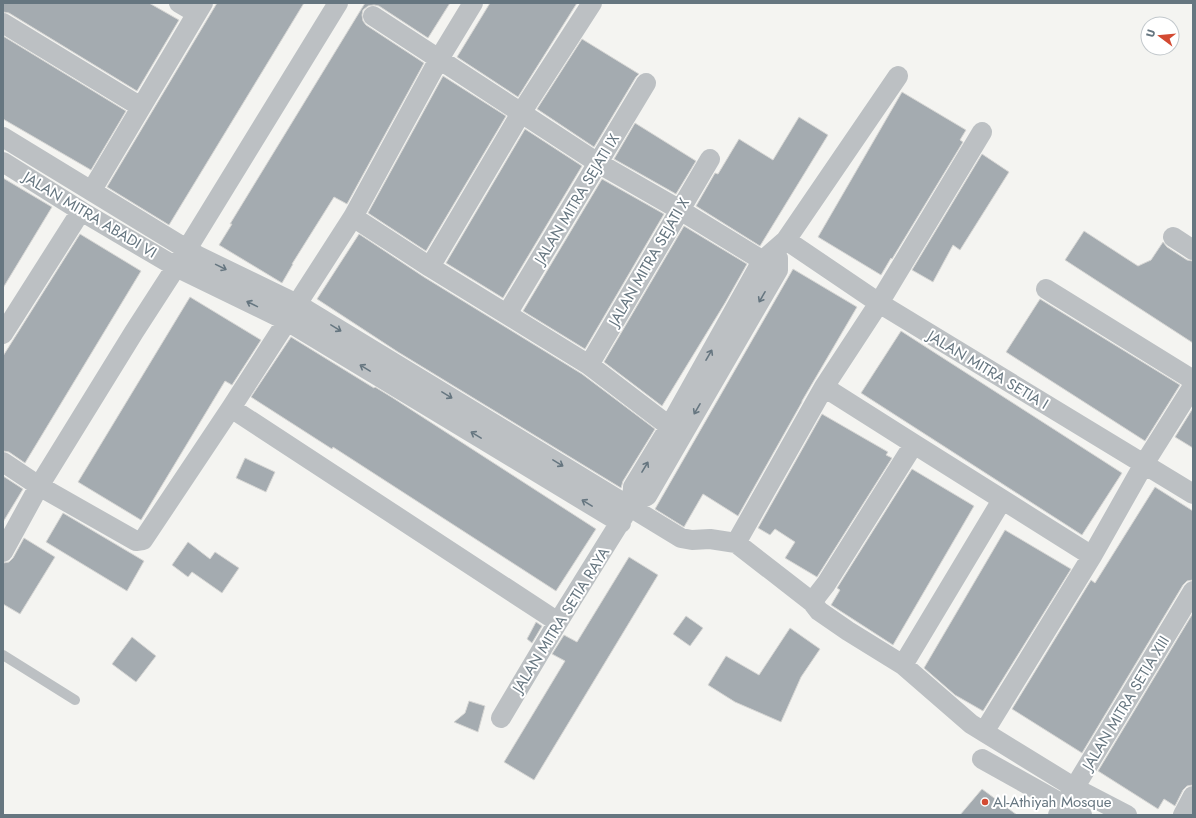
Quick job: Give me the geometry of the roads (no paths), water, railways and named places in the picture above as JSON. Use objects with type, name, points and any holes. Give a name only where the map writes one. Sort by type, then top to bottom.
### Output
[{"type":"street","points":[[3,552],[40,486],[338,3]]},
{"type":"street","points":[[3,462],[40,486],[136,541],[143,540],[231,408],[353,217],[439,59],[473,3]]},
{"type":"street","points":[[430,267],[521,113],[592,3]]},
{"type":"street","points":[[92,190],[141,107],[193,6]]},
{"type":"street","points":[[373,16],[598,163],[680,210],[770,266]]},
{"type":"street","points":[[3,23],[141,107]]},
{"type":"street","points":[[627,512],[633,487],[669,426],[783,244],[898,76]]},
{"type":"street","name":"JALAN MITRA SEJATI IX","points":[[507,314],[646,83]]},
{"type":"street","points":[[736,543],[824,387],[879,303],[982,132]]},
{"type":"street","points":[[3,137],[92,190],[182,258],[198,256],[627,512],[681,538],[692,540],[710,539],[736,543],[812,602],[819,611],[903,665],[960,715],[984,732],[1070,803]]},
{"type":"street","name":"JALAN MITRA SEJATI X","points":[[589,365],[710,159]]},
{"type":"street","name":"JALAN MITRA ABADI VI","points":[[3,162],[81,211],[182,258]]},
{"type":"street","points":[[3,334],[81,211]]},
{"type":"street","points":[[353,217],[430,267],[589,365],[669,426]]},
{"type":"street","points":[[1173,237],[1193,250]]},
{"type":"street","name":"JALAN MITRA SETIA I","points":[[783,244],[1193,494]]},
{"type":"street","points":[[627,512],[647,496],[770,266]]},
{"type":"street","points":[[1046,289],[1193,380]]},
{"type":"street","points":[[984,732],[1092,556],[1144,464],[1193,386]]},
{"type":"street","points":[[824,387],[1092,556]]},
{"type":"street","points":[[231,408],[558,622]]},
{"type":"street","points":[[812,602],[826,584],[914,444]]},
{"type":"street","points":[[903,665],[1002,500]]},
{"type":"street","name":"JALAN MITRA SETIA RAYA","points":[[501,718],[558,622],[627,512]]},
{"type":"street","name":"JALAN MITRA SETIA XIII","points":[[1070,803],[1193,591]]},
{"type":"street","points":[[982,759],[1070,803],[1127,815]]},
{"type":"street","points":[[1182,815],[1193,796]]},
{"type":"lane","points":[[3,655],[75,700]]},
{"type":"place","name":"Al-Athiyah Mosque","points":[[985,802]]}]
